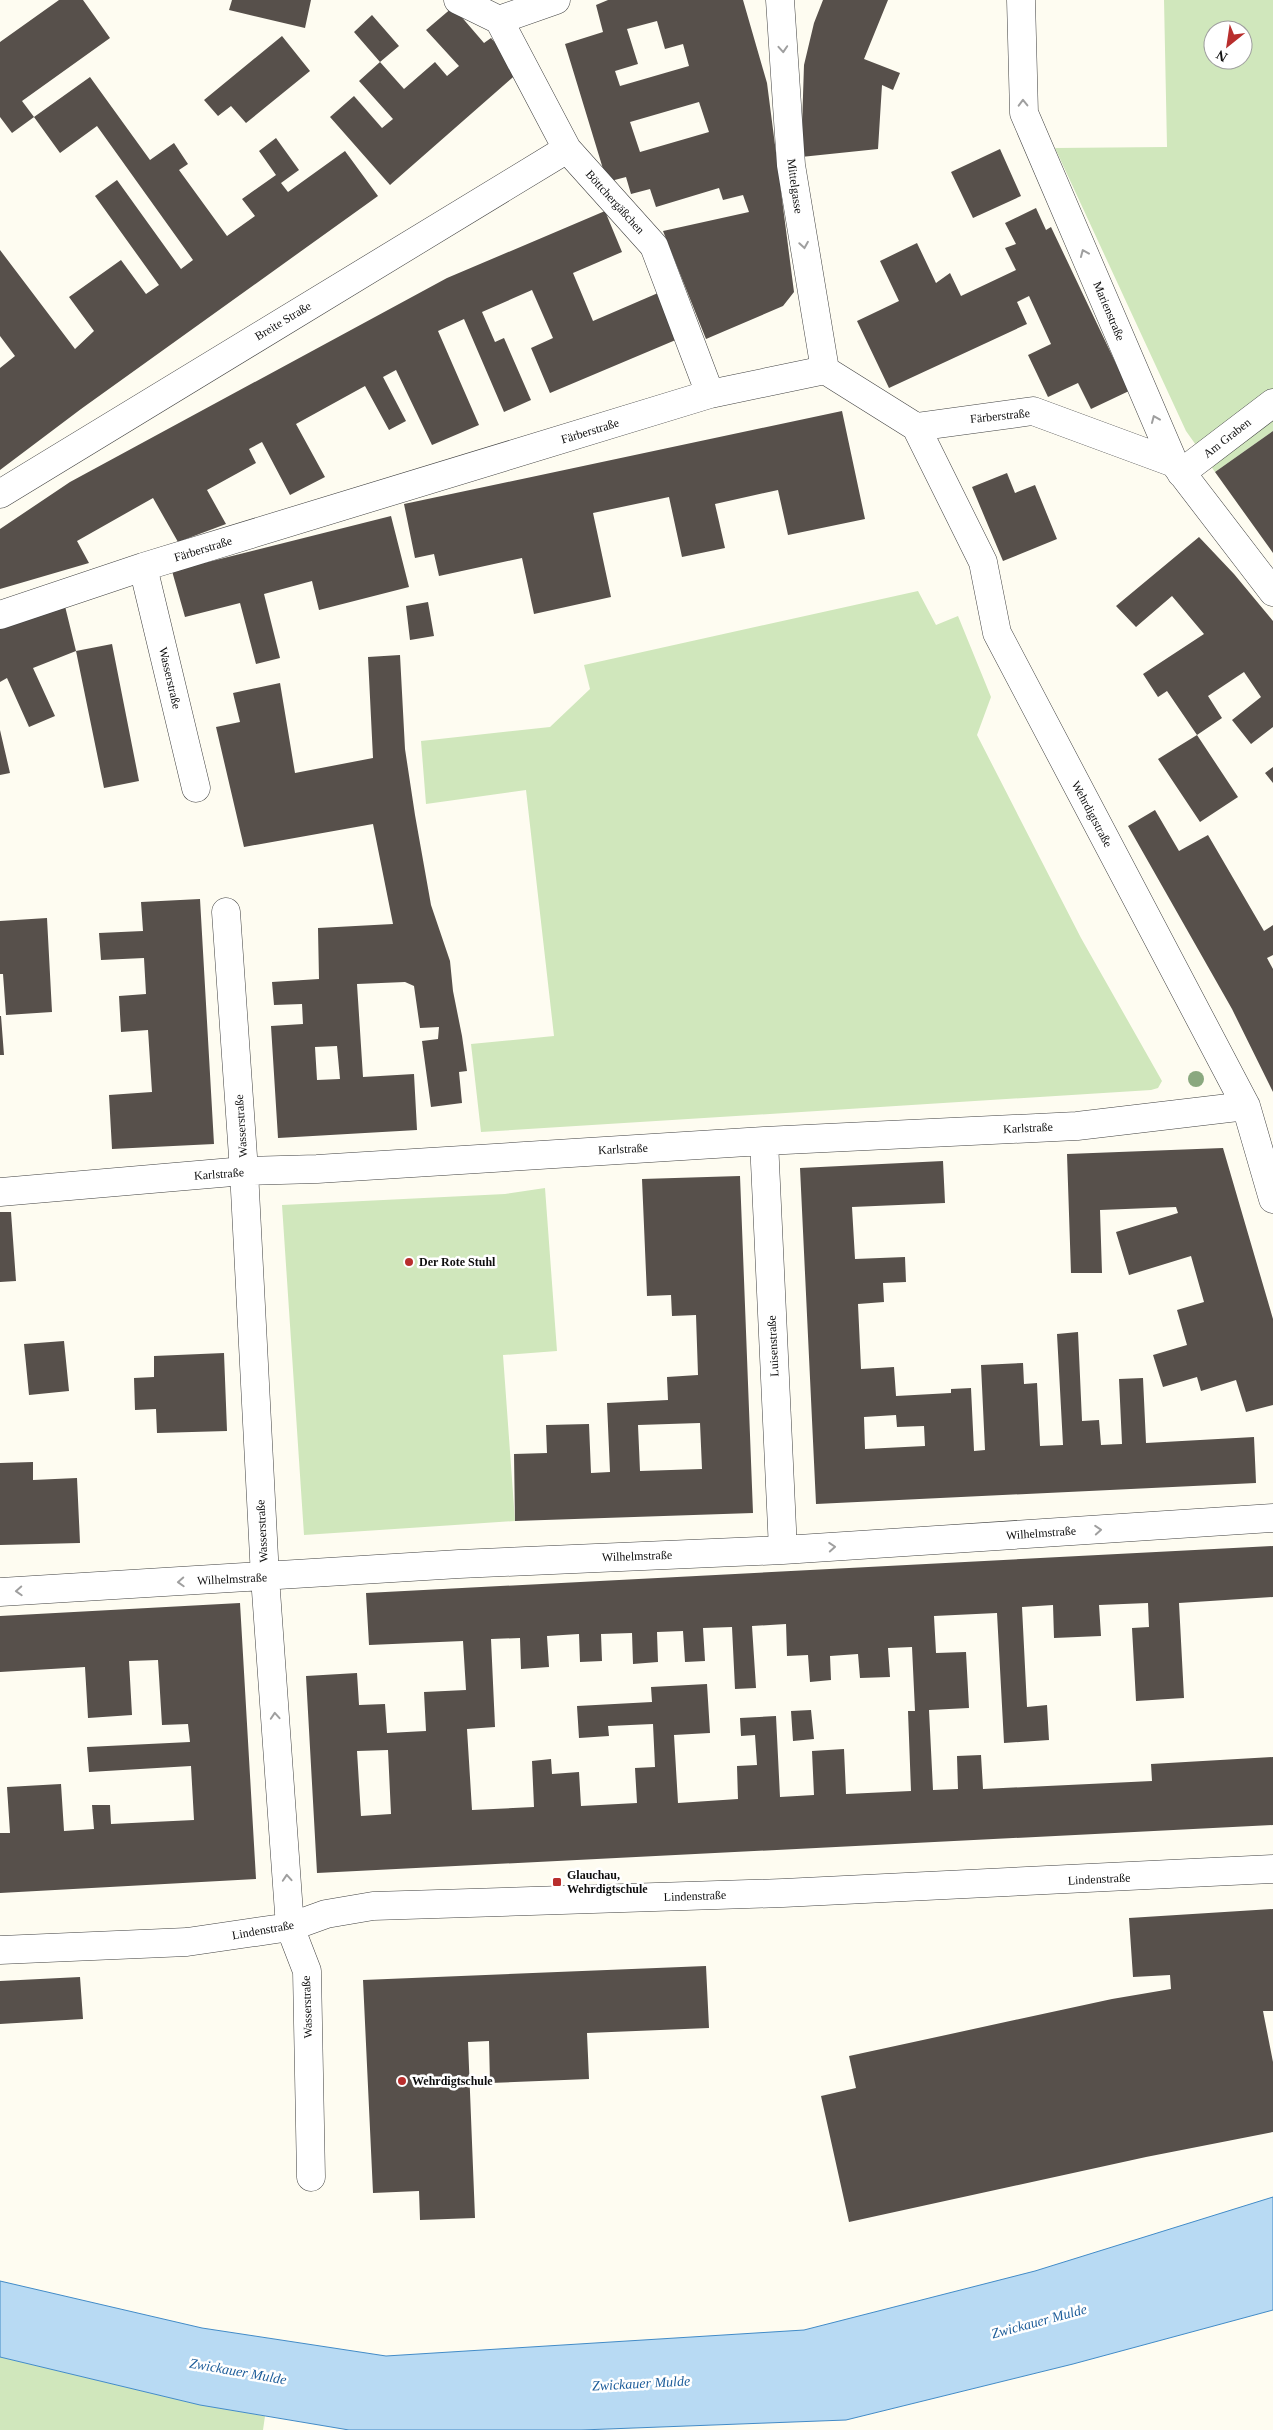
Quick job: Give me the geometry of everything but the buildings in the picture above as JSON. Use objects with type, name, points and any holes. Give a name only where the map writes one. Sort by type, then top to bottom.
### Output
[{"type":"street","points":[[458,0],[499,20],[556,0]]},
{"type":"street","name":"Mittelgasse","points":[[780,0],[791,165],[825,370]]},
{"type":"street","name":"Marienstraße","points":[[1021,0],[1024,113],[1178,468],[1273,592]]},
{"type":"street","name":"Böttchergäßchen","points":[[499,20],[567,149],[654,246],[710,394]]},
{"type":"street","name":"Breite Straße","points":[[1,491],[567,149]]},
{"type":"street","points":[[825,370],[916,427]]},
{"type":"street","name":"Färberstraße","points":[[0,615],[143,567],[710,394],[825,370]]},
{"type":"street","name":"Am Graben","points":[[1178,468],[1273,403]]},
{"type":"street","name":"Färberstraße","points":[[916,427],[1033,411],[1178,468]]},
{"type":"street","name":"Wehrdigtstraße","points":[[916,427],[983,562],[997,633],[1246,1106],[1273,1199]]},
{"type":"street","name":"Wasserstraße","points":[[143,567],[196,788]]},
{"type":"street","name":"Wasserstraße","points":[[226,912],[244,1172],[264,1577],[290,1927],[307,1971],[311,2177]]},
{"type":"street","name":"Karlstraße","points":[[0,1192],[244,1172],[764,1141],[1077,1126],[1246,1106]]},
{"type":"street","name":"Luisenstraße","points":[[764,1141],[783,1550]]},
{"type":"street","name":"Wilhelmstraße","points":[[0,1592],[459,1564],[783,1550],[1273,1518]]},
{"type":"street","name":"Lindenstraße","points":[[0,1950],[187,1942],[290,1927],[326,1914],[373,1906],[793,1893],[1273,1869]]},
{"type":"green space","points":[[1164,0],[1273,0],[1273,431],[1215,472],[1186,431],[1055,148],[1167,147]]},
{"type":"green space","points":[[918,591],[936,625],[958,616],[991,697],[977,735],[1081,938],[1162,1081],[1158,1088],[1151,1090],[481,1132],[471,1044],[554,1036],[526,790],[426,804],[421,741],[550,727],[590,689],[584,665]]},
{"type":"green space","points":[[545,1188],[557,1351],[503,1355],[515,1521],[304,1535],[282,1205],[505,1194]]},
{"type":"green space","points":[[0,2357],[200,2405],[265,2416],[263,2430],[0,2430]]},
{"type":"water","name":"Zwickauer Mulde","points":[[1273,2197],[1273,2310],[1073,2364],[846,2420],[581,2430],[349,2430],[200,2405],[0,2357],[0,2281],[202,2328],[386,2356],[804,2330],[1035,2271]]},
{"type":"place","name":"Der Rote Stuhl","points":[[409,1262]]},
{"type":"place","name":"Glauchau, Wehrdigtschule","points":[[557,1882]]},
{"type":"place","name":"Wehrdigtschule","points":[[402,2081]]}]
